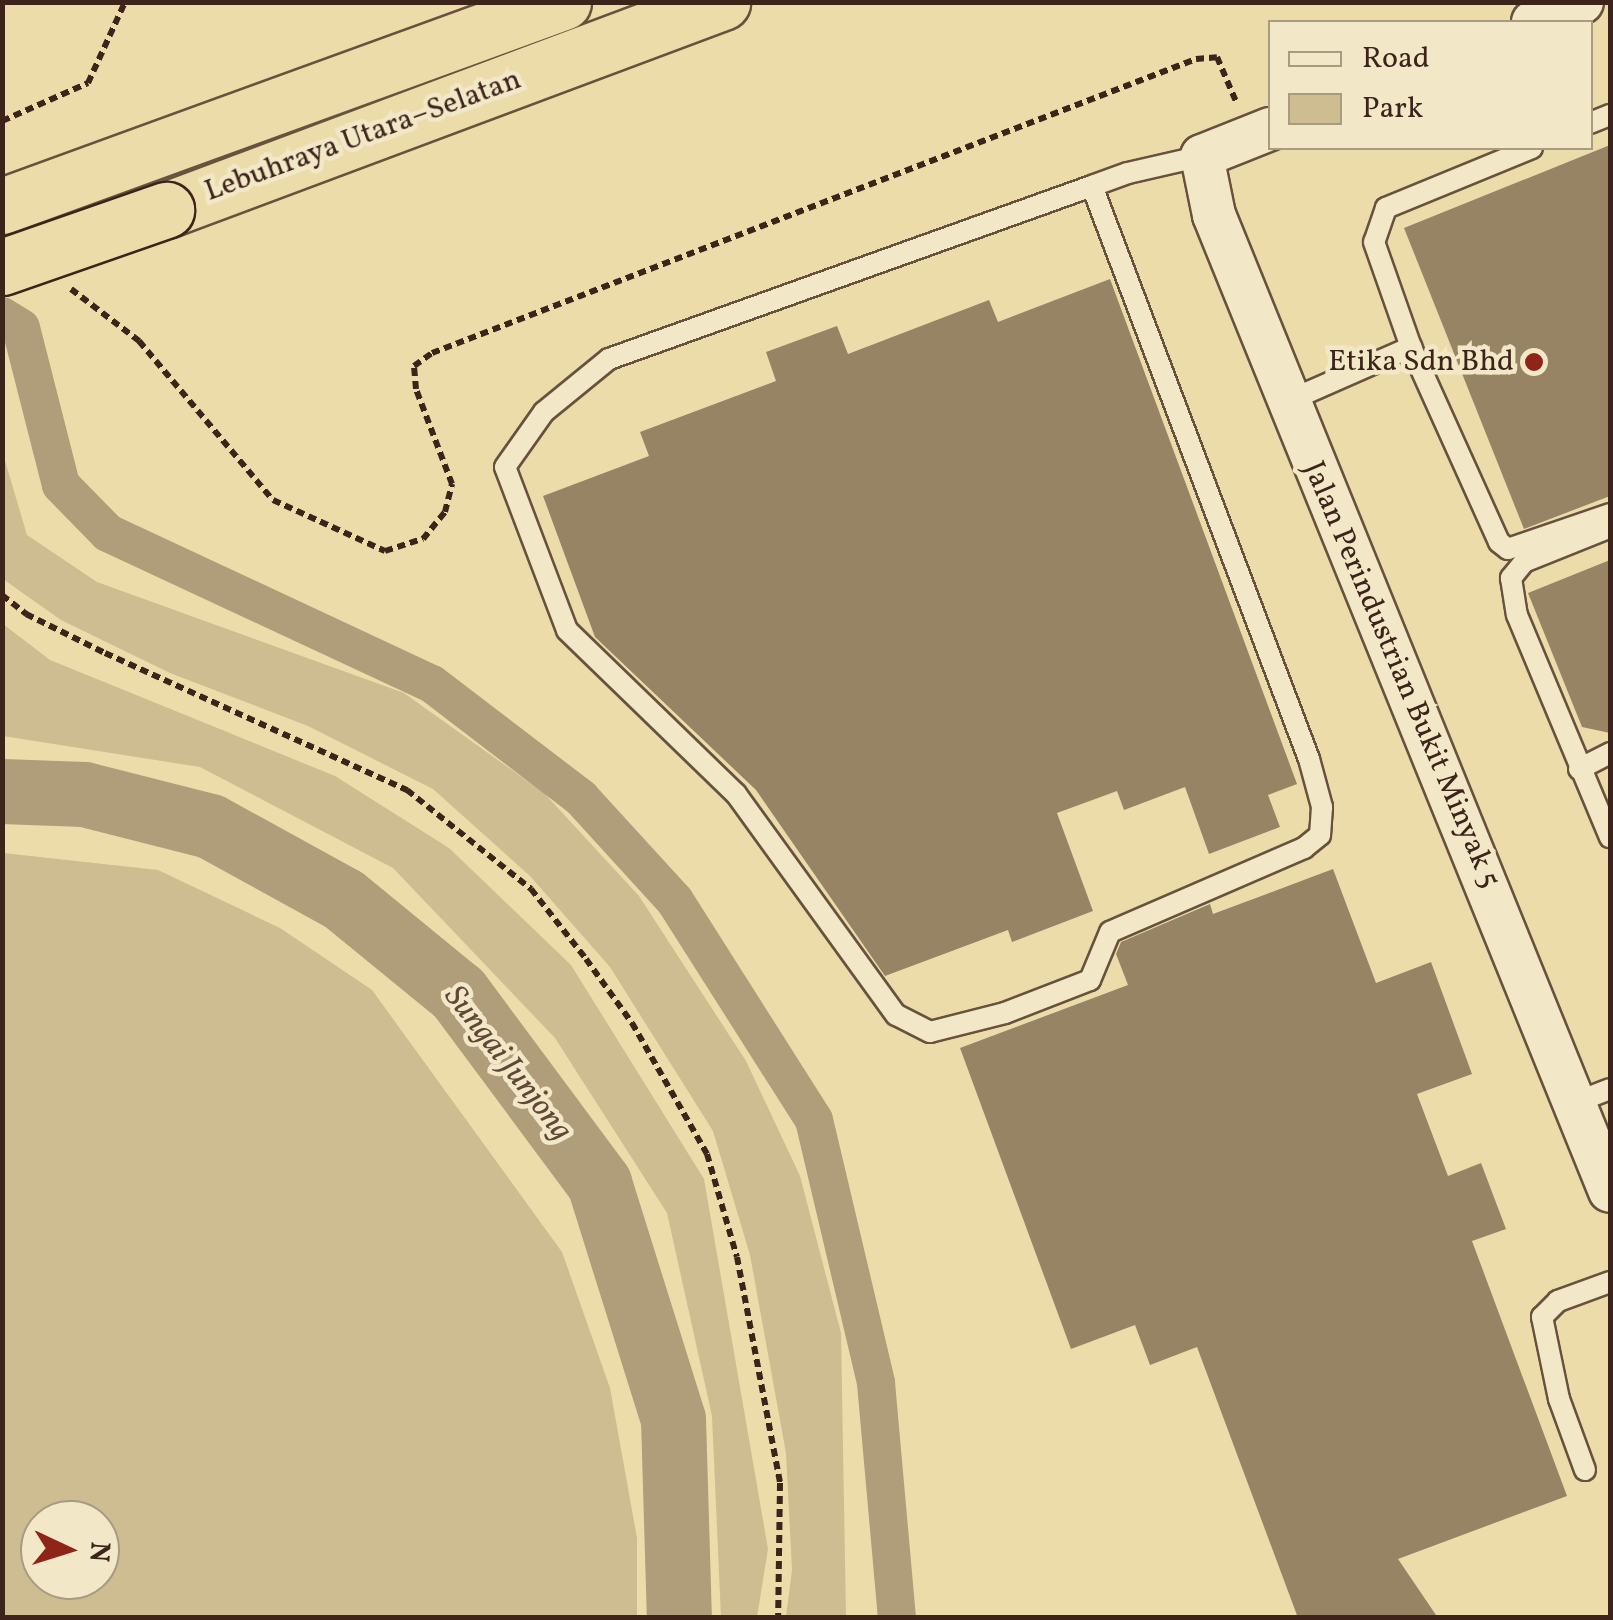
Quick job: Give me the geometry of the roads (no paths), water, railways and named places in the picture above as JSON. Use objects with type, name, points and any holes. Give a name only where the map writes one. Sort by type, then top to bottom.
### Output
[{"type":"highway","name":"Lebuhraya Utara–Selatan","points":[[2,206],[563,2]]},
{"type":"highway","name":"Lebuhraya Utara–Selatan","points":[[2,267],[166,210],[722,2]]},
{"type":"street","points":[[1537,20],[1582,2]]},
{"type":"street","points":[[1202,156],[1261,133]]},
{"type":"street","name":"Jalan Perindustrian Bukit Minyak 5","points":[[1202,156],[1214,215],[1286,402],[1595,1095],[1610,1191]]},
{"type":"lane","points":[[1527,150],[1386,208],[1375,223],[1374,242],[1412,348],[1499,542],[1508,548],[1610,514]]},
{"type":"lane","points":[[1092,186],[1309,760],[1322,807],[1320,834],[1304,848],[1110,932],[1090,980],[1005,1014],[930,1032],[896,1015],[736,794],[567,630],[505,467],[544,412],[609,359],[1092,186],[1202,156]]},
{"type":"lane","points":[[1286,402],[1412,348]]},
{"type":"lane","points":[[1610,527],[1524,562],[1511,578],[1517,615],[1610,837]]},
{"type":"lane","points":[[1579,769],[1610,753]]},
{"type":"lane","points":[[1585,1470],[1558,1399],[1542,1317],[1558,1301],[1610,1282]]},
{"type":"waterway","points":[[2,316],[21,328],[61,485],[108,533],[432,684],[581,798],[675,901],[814,1120],[876,1383],[897,1618]]},
{"type":"waterway","name":"Sungai Junjong","points":[[2,791],[84,794],[210,826],[343,899],[458,993],[599,1183],[673,1419],[679,1618]]},
{"type":"place","name":"Etika Sdn Bhd","points":[[1534,362]]}]
